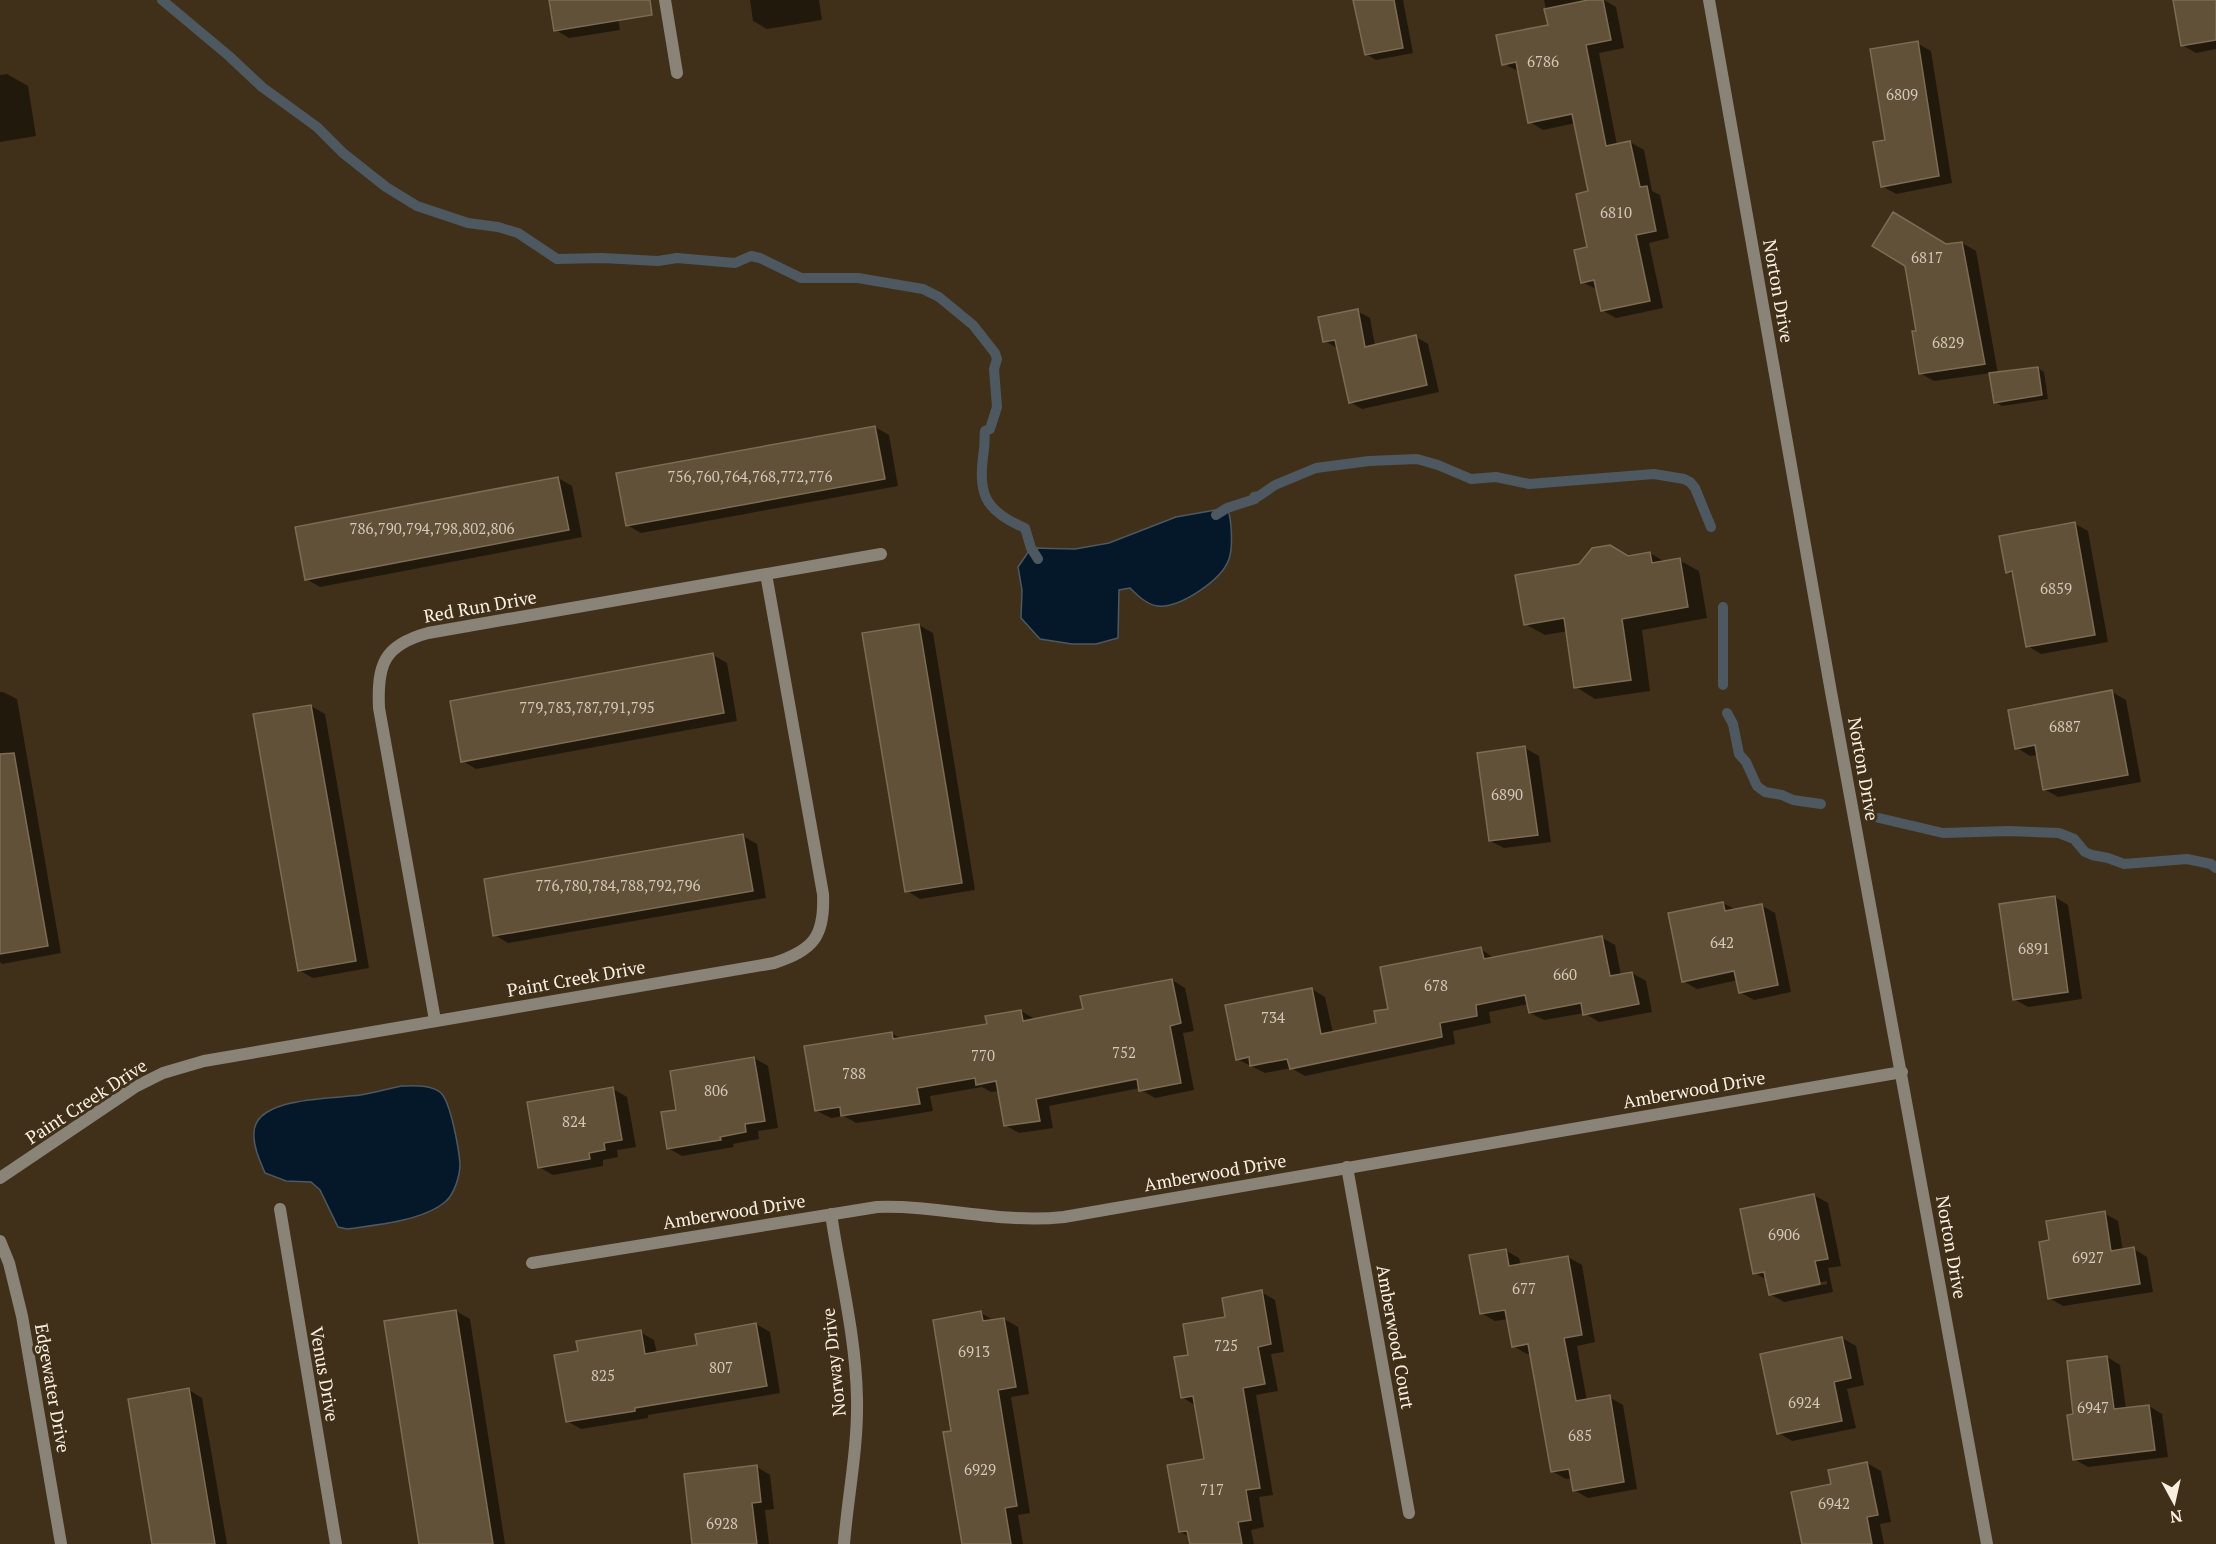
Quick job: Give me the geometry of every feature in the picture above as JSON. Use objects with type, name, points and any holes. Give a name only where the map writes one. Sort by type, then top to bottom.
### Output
[{"type":"street","points":[[665,0],[677,73]]},
{"type":"street","name":"Norton Drive","points":[[1709,0],[1839,733],[1987,1544]]},
{"type":"street","name":"Red Run Drive","points":[[435,1020],[379,708],[378,686],[381,668],[388,655],[399,643],[428,633],[881,554]]},
{"type":"street","name":"Paint Creek Drive","points":[[0,1178],[135,1087],[163,1073],[204,1061],[774,963],[796,955],[814,940],[824,916],[823,894],[766,574]]},
{"type":"street","name":"Amberwood Drive","points":[[532,1263],[877,1207],[918,1207],[1006,1219],[1046,1219],[1902,1072]]},
{"type":"street","name":"Amberwood Court","points":[[1347,1167],[1409,1513]]},
{"type":"street","name":"Venus Drive","points":[[280,1209],[336,1544]]},
{"type":"street","name":"Norway Drive","points":[[831,1214],[852,1341],[857,1397],[854,1464],[844,1544]]},
{"type":"street","name":"Edgewater Drive","points":[[0,1241],[9,1263],[22,1316],[61,1544]]},
{"type":"water","points":[[1227,508],[1231,526],[1231,541],[1229,559],[1225,567],[1199,591],[1188,598],[1167,605],[1150,604],[1130,588],[1119,590],[1118,638],[1096,644],[1072,644],[1040,639],[1021,618],[1022,590],[1018,567],[1031,548],[1075,549],[1109,543],[1176,517]]},
{"type":"water","points":[[401,1086],[432,1088],[445,1098],[456,1138],[460,1164],[456,1185],[445,1202],[412,1218],[347,1229],[338,1227],[320,1190],[311,1182],[286,1181],[265,1173],[256,1148],[254,1133],[258,1121],[267,1112],[298,1102],[360,1095]]},
{"type":"building","points":[[549,0],[650,0],[652,15],[554,31]]},
{"type":"building","points":[[1353,0],[1394,0],[1403,48],[1365,55]]},
{"type":"building","points":[[1588,0],[1603,0],[1611,40],[1586,45],[1606,146],[1630,141],[1640,187],[1647,186],[1656,231],[1636,235],[1650,301],[1601,311],[1594,280],[1581,283],[1574,250],[1587,247],[1576,194],[1588,191],[1572,114],[1528,123],[1516,62],[1502,65],[1496,35],[1548,25],[1544,9]]},
{"type":"building","points":[[2173,0],[2216,0],[2216,40],[2181,46]]},
{"type":"building","points":[[1918,41],[1939,176],[1881,187],[1873,142],[1885,140],[1870,49]]},
{"type":"building","points":[[1893,212],[1946,244],[1962,242],[1985,364],[1919,374],[1912,331],[1916,331],[1905,266],[1872,246]]},
{"type":"building","points":[[1358,309],[1365,347],[1416,335],[1427,385],[1349,403],[1335,340],[1323,342],[1318,317]]},
{"type":"building","points":[[2038,367],[2042,395],[1994,403],[1989,373]]},
{"type":"building","points":[[875,426],[885,479],[626,526],[616,473]]},
{"type":"building","points":[[558,477],[569,530],[305,580],[295,527]]},
{"type":"building","points":[[2075,522],[2095,635],[2026,647],[2012,571],[2006,573],[1999,536]]},
{"type":"building","points":[[1610,545],[1628,556],[1650,552],[1652,563],[1680,558],[1688,607],[1622,619],[1631,680],[1574,688],[1564,618],[1524,625],[1515,575],[1579,564],[1592,548]]},
{"type":"building","points":[[919,624],[962,883],[905,892],[862,633]]},
{"type":"building","points":[[713,653],[724,713],[461,762],[450,701]]},
{"type":"building","points":[[2112,690],[2128,775],[2043,790],[2035,745],[2015,749],[2008,710]]},
{"type":"building","points":[[311,705],[356,961],[298,971],[253,714]]},
{"type":"building","points":[[1525,746],[1538,835],[1489,841],[1477,753]]},
{"type":"building","points":[[14,753],[48,946],[0,954],[0,754]]},
{"type":"building","points":[[743,834],[753,891],[493,936],[484,879]]},
{"type":"building","points":[[2055,896],[2068,992],[2013,1000],[1999,904]]},
{"type":"building","points":[[1723,902],[1725,911],[1762,904],[1778,985],[1739,993],[1734,971],[1682,982],[1668,913]]},
{"type":"building","points":[[1602,936],[1610,976],[1632,972],[1639,1004],[1583,1015],[1581,1003],[1529,1013],[1525,995],[1476,1005],[1477,1016],[1440,1023],[1442,1037],[1290,1069],[1287,1059],[1250,1066],[1249,1057],[1236,1060],[1225,1005],[1312,988],[1321,1034],[1376,1023],[1374,1011],[1388,1009],[1380,967],[1481,947],[1484,959]]},
{"type":"building","points":[[1172,979],[1181,1023],[1170,1026],[1181,1083],[1139,1091],[1137,1079],[1036,1099],[1040,1121],[1004,1126],[996,1081],[976,1085],[975,1078],[917,1088],[920,1104],[841,1116],[840,1107],[815,1111],[804,1046],[892,1032],[893,1039],[987,1024],[985,1016],[1021,1010],[1023,1021],[1083,1009],[1080,996]]},
{"type":"building","points":[[754,1057],[765,1121],[745,1124],[746,1132],[720,1137],[721,1140],[667,1149],[661,1112],[676,1110],[670,1071]]},
{"type":"building","points":[[613,1087],[622,1140],[604,1143],[605,1150],[589,1153],[590,1159],[538,1168],[527,1102]]},
{"type":"building","points":[[1814,1194],[1828,1259],[1815,1261],[1820,1284],[1769,1295],[1764,1272],[1753,1274],[1740,1209]]},
{"type":"building","points":[[2105,1211],[2111,1251],[2134,1247],[2140,1284],[2048,1299],[2039,1242],[2049,1240],[2046,1221]]},
{"type":"building","points":[[1506,1249],[1509,1266],[1568,1256],[1582,1335],[1564,1338],[1576,1401],[1610,1395],[1624,1482],[1573,1491],[1569,1469],[1551,1472],[1528,1344],[1512,1347],[1505,1310],[1480,1314],[1469,1255]]},
{"type":"building","points":[[1262,1290],[1271,1344],[1258,1347],[1265,1384],[1243,1388],[1260,1488],[1246,1490],[1251,1520],[1238,1522],[1242,1544],[1190,1544],[1187,1531],[1179,1532],[1167,1465],[1204,1459],[1193,1396],[1181,1398],[1174,1357],[1188,1355],[1183,1324],[1225,1317],[1222,1298]]},
{"type":"building","points":[[456,1310],[493,1544],[419,1544],[384,1321]]},
{"type":"building","points":[[981,1311],[983,1321],[1004,1318],[1016,1387],[998,1390],[1017,1506],[1005,1508],[1011,1544],[962,1544],[943,1432],[951,1431],[933,1320]]},
{"type":"building","points":[[756,1323],[767,1386],[566,1422],[554,1355],[578,1351],[576,1341],[641,1330],[645,1354],[697,1345],[695,1334]]},
{"type":"building","points":[[1842,1337],[1851,1378],[1834,1382],[1842,1421],[1777,1434],[1760,1354]]},
{"type":"building","points":[[2107,1356],[2114,1409],[2149,1405],[2155,1450],[2073,1460],[2067,1415],[2073,1414],[2067,1361]]},
{"type":"building","points":[[189,1388],[215,1544],[152,1544],[128,1399]]},
{"type":"building","points":[[1867,1462],[1878,1515],[1867,1517],[1872,1544],[1802,1544],[1791,1492],[1831,1484],[1828,1470]]},
{"type":"building","points":[[757,1465],[761,1502],[752,1503],[757,1544],[692,1544],[684,1474]]},
{"type":"waterway","points":[[162,0],[262,87],[317,127],[343,153],[386,187],[417,206],[468,223],[498,227],[518,233],[557,259],[602,258],[658,261],[677,258],[735,263],[751,256],[801,278],[858,278],[923,289],[939,297],[973,325],[995,353],[997,407],[990,429],[985,431],[982,464],[983,488],[986,498],[1000,514],[1025,528],[1031,548],[1038,559]]},
{"type":"waterway","points":[[1216,515],[1227,508],[1255,499],[1254,497],[1275,485],[1316,468],[1369,461],[1417,459],[1471,479],[1496,477],[1529,484],[1654,474],[1684,479],[1695,488],[1711,527]]},
{"type":"waterway","points":[[1723,607],[1723,685]]},
{"type":"waterway","points":[[1727,713],[1733,724],[1739,754],[1746,762],[1757,786],[1765,792],[1793,800],[1821,804]]},
{"type":"waterway","points":[[1879,818],[1943,833],[2009,831],[2059,833],[2074,839],[2085,852],[2124,864],[2187,859],[2211,864],[2216,868]]}]
